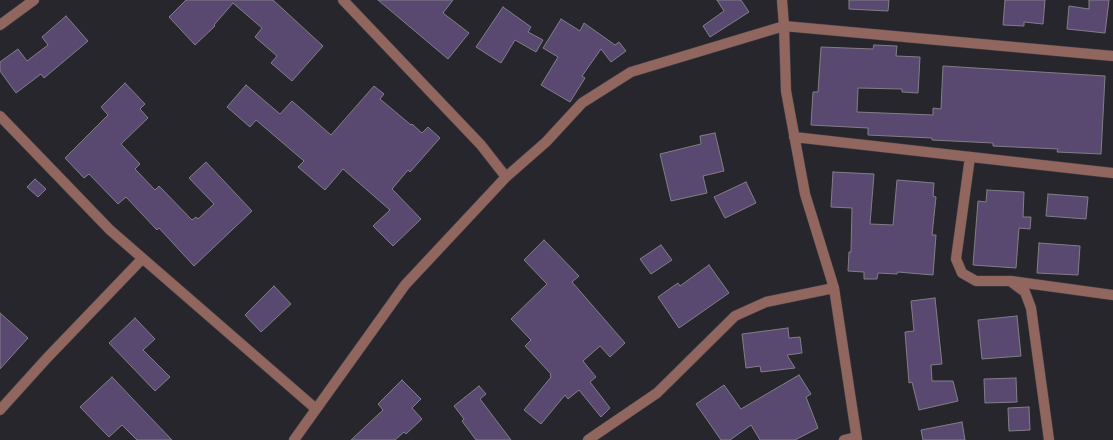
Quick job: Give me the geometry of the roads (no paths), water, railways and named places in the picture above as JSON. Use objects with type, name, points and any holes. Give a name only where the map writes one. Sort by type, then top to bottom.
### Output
[{"type":"street","points":[[0,26],[34,0]]},
{"type":"street","points":[[343,0],[482,145],[506,177]]},
{"type":"street","points":[[782,0],[786,91],[805,194],[834,288],[856,438],[844,440]]},
{"type":"street","points":[[294,440],[405,285],[506,177],[546,142],[582,103],[631,72],[784,26],[1113,56]]},
{"type":"street","points":[[0,116],[110,230],[316,409]]},
{"type":"street","points":[[794,136],[1113,173]]},
{"type":"street","points":[[970,157],[956,259],[962,273],[976,281],[1010,281],[1113,295]]},
{"type":"street","points":[[0,410],[142,259]]},
{"type":"street","points":[[1010,281],[1025,292],[1030,308],[1049,440]]},
{"type":"street","points":[[588,440],[657,392],[735,316],[766,302],[834,288]]}]
